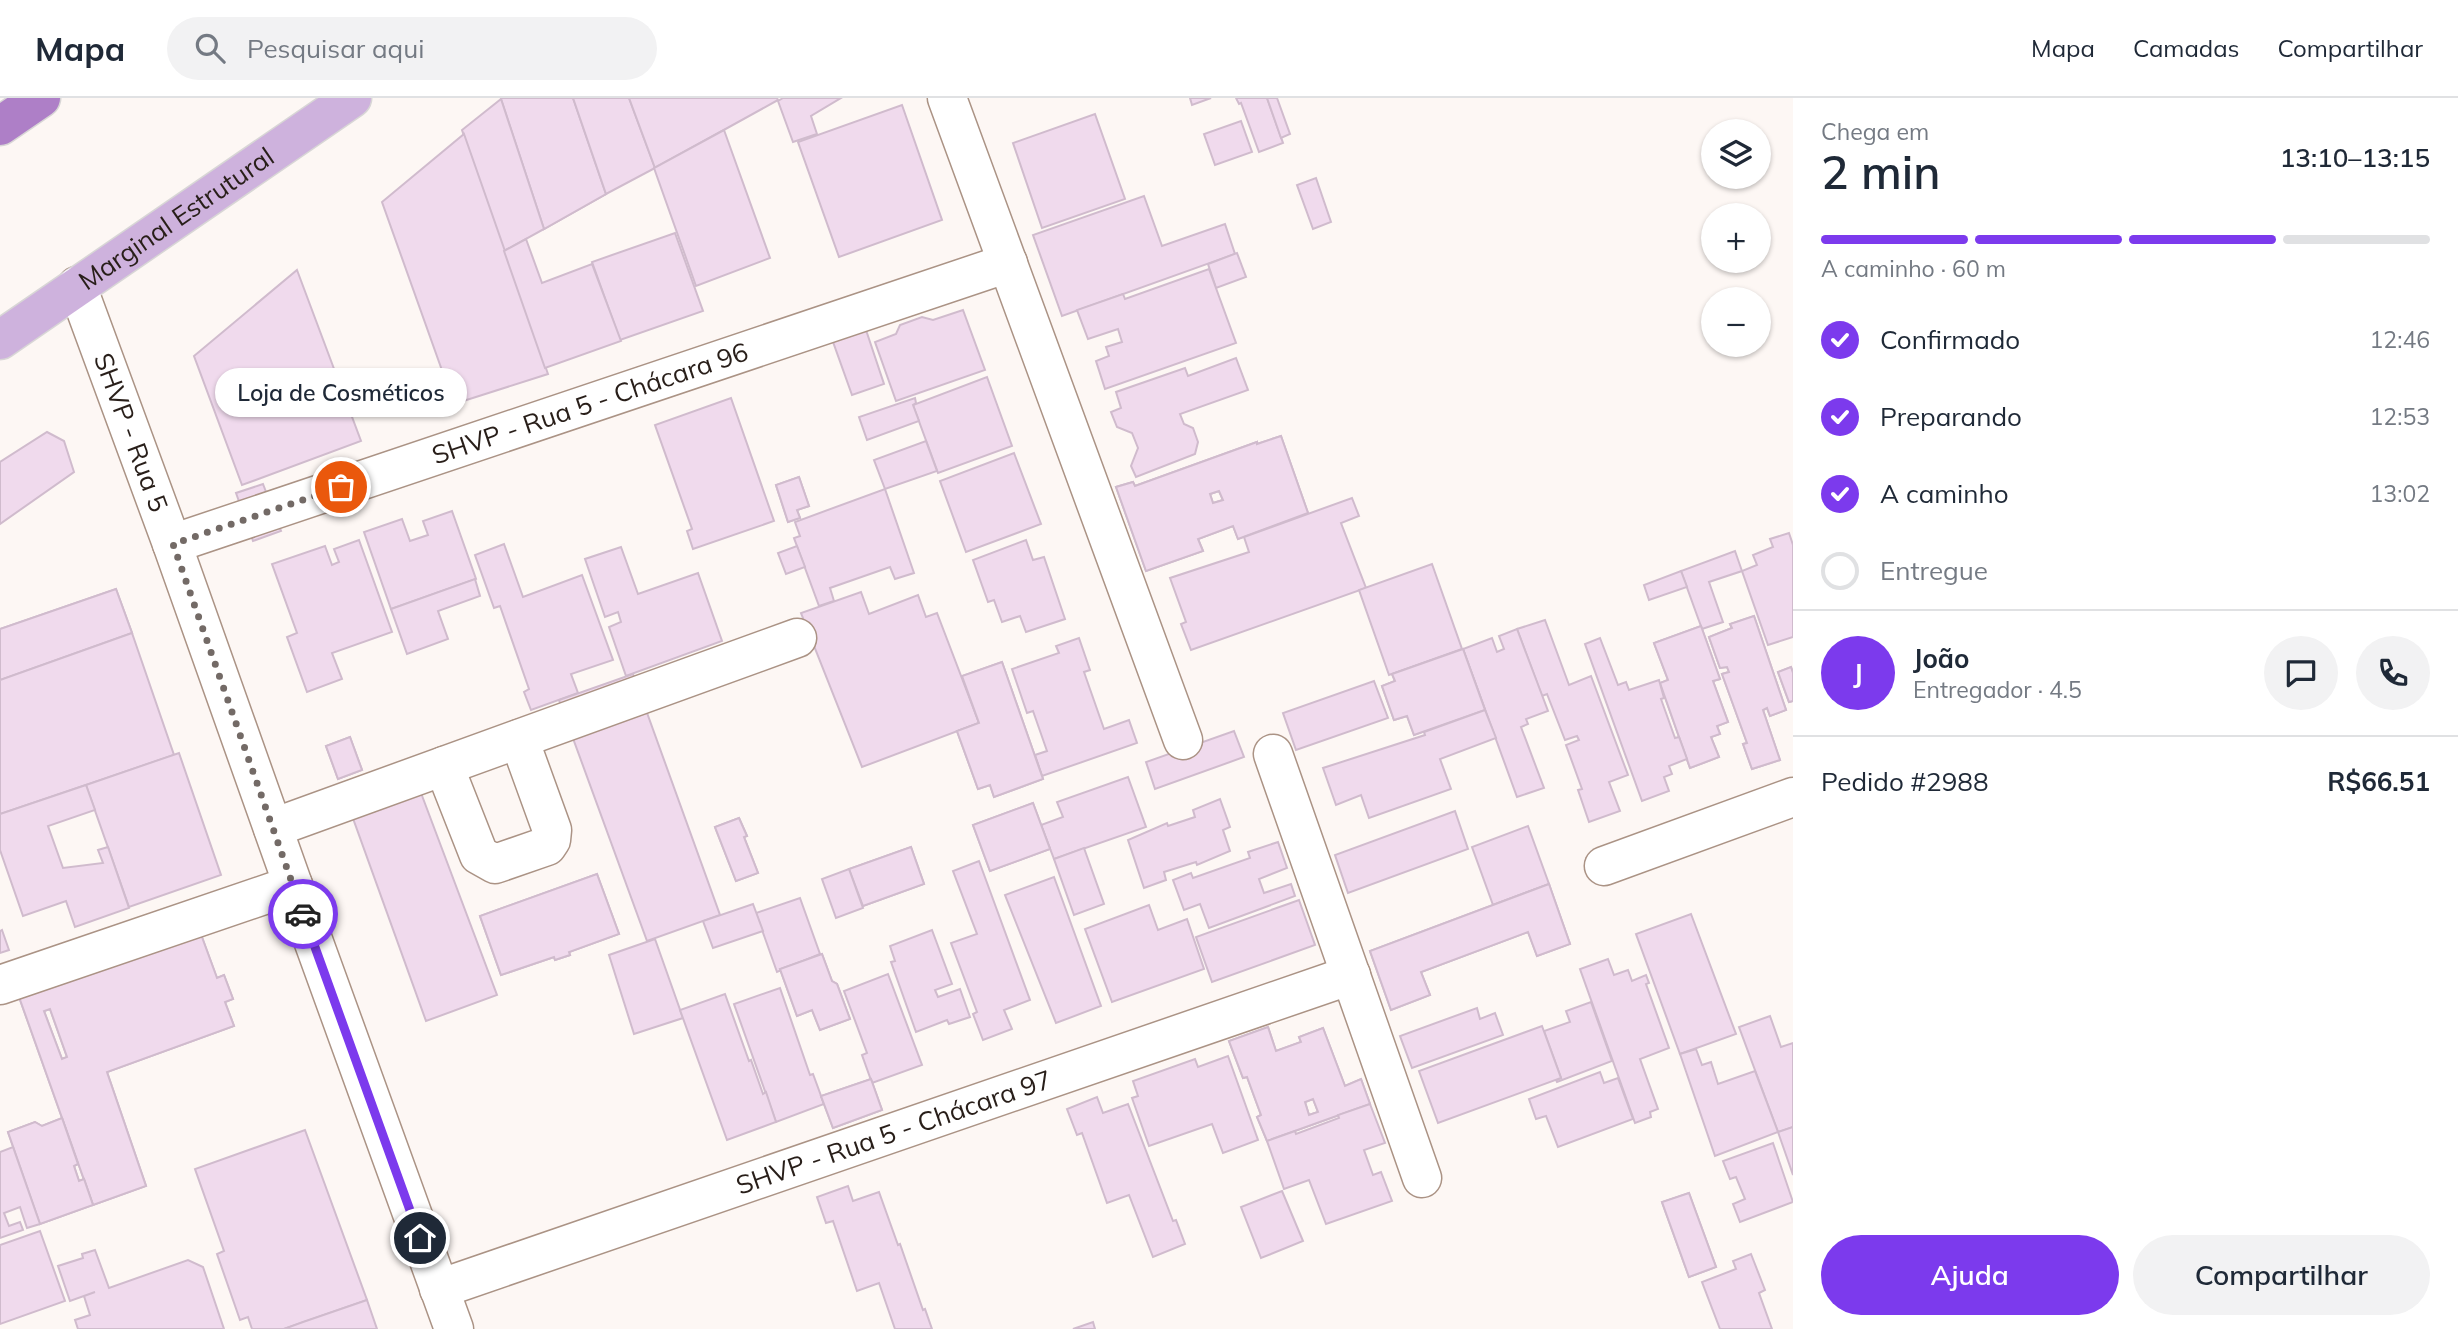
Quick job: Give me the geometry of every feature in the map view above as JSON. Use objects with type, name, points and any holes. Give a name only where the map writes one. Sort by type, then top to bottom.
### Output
[{"type":"highway","points":[[0,126],[41,98]]},
{"type":"main road","name":"Marginal Estrutural","points":[[0,340],[352,98]]},
{"type":"street","points":[[947,98],[1183,740]]},
{"type":"street","name":"SHVP - Rua 5 - Chácara 96","points":[[173,544],[1009,263]]},
{"type":"street","name":"SHVP - Rua 5","points":[[78,286],[454,1329]]},
{"type":"street","points":[[273,828],[797,638]]},
{"type":"street","points":[[443,766],[479,855],[495,864],[547,846],[552,830],[519,739]]},
{"type":"street","points":[[1273,754],[1422,1178]]},
{"type":"street","points":[[1604,866],[1793,797]]},
{"type":"street","points":[[0,985],[293,885]]},
{"type":"street","name":"SHVP - Rua 5 - Chácara 97","points":[[439,1289],[1351,975]]},
{"type":"building","points":[[502,98],[573,98],[606,194],[544,229]]},
{"type":"building","points":[[502,98],[573,98],[606,194],[544,229]]},
{"type":"building","points":[[573,98],[629,98],[655,168],[606,194]]},
{"type":"building","points":[[629,98],[777,98],[778,100],[655,168]]},
{"type":"building","points":[[783,98],[841,98],[811,116],[817,134],[793,142],[778,101]]},
{"type":"building","points":[[1190,98],[1211,98],[1192,105]]},
{"type":"building","points":[[1236,98],[1267,98],[1283,143],[1259,152],[1241,103],[1239,104]]},
{"type":"building","points":[[1267,98],[1277,98],[1290,134],[1281,138]]},
{"type":"building","points":[[501,99],[544,229],[504,251],[462,130]]},
{"type":"building","points":[[902,105],[942,220],[839,257],[798,142]]},
{"type":"building","points":[[1095,114],[1125,199],[1042,228],[1013,143]]},
{"type":"building","points":[[1241,121],[1252,152],[1215,165],[1204,134]]},
{"type":"building","points":[[724,130],[770,258],[696,286],[654,168]]},
{"type":"building","points":[[464,134],[548,374],[454,404],[382,202]]},
{"type":"building","points":[[1316,178],[1331,222],[1313,229],[1297,185]]},
{"type":"building","points":[[1144,196],[1162,246],[1225,224],[1235,254],[1062,316],[1033,235]]},
{"type":"building","points":[[675,233],[703,311],[620,340],[592,262]]},
{"type":"building","points":[[526,239],[542,283],[592,264],[621,341],[545,368],[504,251]]},
{"type":"building","points":[[1237,253],[1246,277],[1216,288],[1208,264]]},
{"type":"building","points":[[1209,269],[1236,343],[1105,389],[1096,361],[1109,356],[1106,347],[1122,342],[1118,329],[1088,339],[1077,310],[1123,294],[1125,299]]},
{"type":"building","points":[[297,270],[361,441],[242,485],[194,356]]},
{"type":"building","points":[[963,310],[985,370],[896,401],[875,342],[896,334],[900,325],[922,317],[933,320]]},
{"type":"building","points":[[865,327],[884,384],[852,395],[832,339]]},
{"type":"building","points":[[1236,358],[1248,390],[1180,414],[1184,424],[1193,428],[1198,442],[1195,454],[1136,477],[1131,466],[1138,448],[1132,433],[1117,427],[1111,412],[1121,408],[1116,392],[1185,368],[1188,376]]},
{"type":"building","points":[[987,377],[1012,446],[938,473],[913,405]]},
{"type":"building","points":[[731,398],[774,521],[693,549],[687,531],[692,529],[655,425]]},
{"type":"building","points":[[915,398],[916,403],[913,405],[919,421],[867,440],[859,417]]},
{"type":"building","points":[[47,432],[64,441],[74,472],[0,524],[0,462]]},
{"type":"building","points":[[1281,436],[1308,513],[1238,539],[1233,526],[1198,539],[1203,551],[1146,571],[1116,487],[1133,482],[1135,486]],"holes":[[[1219,491],[1223,500],[1213,503],[1210,494]]]},
{"type":"building","points":[[1281,436],[1308,513],[1238,539],[1233,526],[1198,539],[1203,551],[1146,571],[1116,487],[1133,482],[1135,486]],"holes":[[[1219,491],[1223,500],[1213,503],[1210,494]]]},
{"type":"building","points":[[926,441],[937,471],[885,489],[874,460]]},
{"type":"building","points":[[1014,453],[1041,524],[966,552],[940,481]]},
{"type":"building","points":[[799,477],[809,506],[797,510],[800,518],[788,522],[776,485]]},
{"type":"building","points":[[799,477],[809,506],[797,510],[800,518],[788,522],[776,485]]},
{"type":"building","points":[[263,484],[281,531],[253,541],[236,493]]},
{"type":"building","points":[[885,489],[914,573],[895,579],[890,567],[830,588],[834,601],[819,606],[794,538],[800,536],[795,522]]},
{"type":"building","points":[[1352,498],[1359,516],[1341,523],[1366,588],[1191,650],[1181,624],[1186,622],[1170,578],[1249,552],[1244,537]]},
{"type":"building","points":[[452,511],[476,579],[391,609],[364,532],[402,519],[410,541],[428,535],[423,521]]},
{"type":"building","points":[[1789,533],[1793,545],[1793,637],[1768,645],[1742,571],[1757,565],[1753,555],[1773,547],[1770,539]]},
{"type":"building","points":[[359,540],[392,632],[332,653],[342,679],[307,692],[287,637],[297,633],[272,564],[325,546],[332,565],[339,562],[334,549]]},
{"type":"building","points":[[1026,540],[1033,560],[1044,557],[1065,619],[1026,632],[1020,616],[1002,622],[994,600],[988,602],[973,560]]},
{"type":"building","points":[[504,544],[523,597],[582,575],[613,660],[571,674],[578,693],[531,710],[524,692],[529,689],[500,606],[494,608],[475,555]]},
{"type":"building","points":[[797,546],[805,567],[786,574],[778,553]]},
{"type":"building","points":[[621,547],[638,594],[698,573],[722,641],[626,676],[609,627],[621,622],[618,612],[605,617],[585,559]]},
{"type":"building","points":[[1735,551],[1742,571],[1709,582],[1723,622],[1702,629],[1681,571]]},
{"type":"building","points":[[1432,564],[1462,649],[1389,675],[1359,590]]},
{"type":"building","points":[[1681,571],[1687,587],[1649,600],[1644,585]]},
{"type":"building","points":[[475,579],[480,596],[438,611],[448,639],[407,654],[391,609]]},
{"type":"building","points":[[116,589],[132,633],[0,680],[0,629]]},
{"type":"building","points":[[116,589],[132,633],[0,680],[0,629]]},
{"type":"building","points":[[861,592],[869,614],[918,595],[926,617],[937,613],[979,723],[862,767],[801,613]]},
{"type":"building","points":[[1754,616],[1786,710],[1770,716],[1767,708],[1763,710],[1780,760],[1752,769],[1743,744],[1747,743],[1722,674],[1729,672],[1727,667],[1720,668],[1709,637],[1732,628],[1730,624]]},
{"type":"building","points":[[1754,616],[1786,710],[1770,716],[1767,708],[1763,710],[1780,760],[1752,769],[1743,744],[1747,743],[1722,674],[1729,672],[1727,667],[1720,668],[1709,637],[1732,628],[1730,624]]},
{"type":"building","points":[[1545,620],[1569,685],[1591,676],[1628,775],[1609,782],[1620,811],[1589,822],[1578,790],[1582,789],[1566,745],[1579,740],[1577,736],[1565,740],[1547,694],[1542,696],[1517,629]]},
{"type":"building","points":[[1701,626],[1720,679],[1713,681],[1728,722],[1717,726],[1720,734],[1711,737],[1719,757],[1690,768],[1660,683],[1668,680],[1654,643]]},
{"type":"building","points":[[1701,626],[1720,679],[1713,681],[1728,722],[1717,726],[1720,734],[1711,737],[1719,757],[1690,768],[1660,683],[1668,680],[1654,643]]},
{"type":"building","points":[[1517,629],[1548,711],[1526,719],[1528,724],[1521,727],[1544,788],[1517,797],[1463,649],[1492,638],[1497,652],[1504,649],[1499,636]]},
{"type":"building","points":[[132,633],[174,755],[0,814],[0,680]]},
{"type":"building","points":[[1079,638],[1090,670],[1084,672],[1104,729],[1129,720],[1137,743],[1042,776],[1035,755],[1047,751],[1033,711],[1027,713],[1012,669],[1059,653],[1056,646]]},
{"type":"building","points":[[1600,638],[1618,685],[1626,682],[1629,690],[1659,680],[1664,698],[1661,699],[1675,738],[1679,737],[1687,759],[1669,766],[1672,774],[1664,777],[1669,791],[1642,801],[1585,644]]},
{"type":"building","points":[[1463,649],[1485,710],[1414,735],[1407,716],[1394,720],[1382,686],[1395,681],[1392,674]]},
{"type":"building","points":[[1463,649],[1485,710],[1414,735],[1407,716],[1394,720],[1382,686],[1395,681],[1392,674]]},
{"type":"building","points":[[1002,662],[1043,779],[994,797],[990,785],[978,789],[957,731],[979,723],[962,676]]},
{"type":"building","points":[[1002,662],[1043,779],[994,797],[990,785],[978,789],[957,731],[979,723],[962,676]]},
{"type":"building","points":[[1791,667],[1793,701],[1789,702],[1778,672]]},
{"type":"building","points":[[1791,667],[1793,701],[1789,702],[1778,672]]},
{"type":"building","points":[[633,674],[720,915],[647,941],[559,700]]},
{"type":"building","points":[[1374,681],[1388,718],[1296,750],[1283,713]]},
{"type":"building","points":[[1485,710],[1496,738],[1440,759],[1451,789],[1369,818],[1361,795],[1336,805],[1323,768],[1425,735],[1424,732]]},
{"type":"building","points":[[1234,731],[1244,757],[1155,789],[1146,762]]},
{"type":"building","points":[[350,737],[362,770],[338,779],[326,746]]},
{"type":"building","points":[[350,737],[362,770],[338,779],[326,746]]},
{"type":"building","points":[[179,753],[221,875],[129,907],[86,785]]},
{"type":"building","points":[[1128,777],[1146,827],[1054,859],[1041,825],[1063,817],[1057,802]]},
{"type":"building","points":[[86,785],[95,810],[48,826],[63,868],[103,863],[98,850],[108,847],[129,908],[75,927],[66,901],[23,916],[0,850],[0,814]]},
{"type":"building","points":[[418,785],[497,995],[426,1021],[350,810]]},
{"type":"building","points":[[1220,799],[1230,827],[1223,830],[1230,851],[1197,865],[1196,862],[1164,872],[1166,880],[1144,888],[1128,840],[1167,823],[1168,826],[1195,817],[1193,810]]},
{"type":"building","points":[[1033,803],[1050,849],[990,871],[973,825]]},
{"type":"building","points":[[1033,803],[1050,849],[990,871],[973,825]]},
{"type":"building","points":[[1455,811],[1468,849],[1348,893],[1335,855]]},
{"type":"building","points":[[739,818],[758,873],[736,881],[715,827]]},
{"type":"building","points":[[739,818],[758,873],[736,881],[715,827]]},
{"type":"building","points":[[1528,826],[1549,884],[1493,905],[1472,847]]},
{"type":"building","points":[[1278,842],[1287,868],[1259,879],[1264,893],[1291,884],[1295,896],[1209,928],[1200,904],[1184,910],[1173,880],[1191,873],[1193,878],[1250,858],[1248,852]]},
{"type":"building","points":[[911,847],[924,884],[863,906],[849,869]]},
{"type":"building","points":[[911,847],[924,884],[863,906],[849,869]]},
{"type":"building","points":[[1084,848],[1104,904],[1074,915],[1054,859]]},
{"type":"building","points":[[979,861],[1030,1000],[1004,1010],[1012,1029],[983,1040],[973,1014],[977,1012],[951,943],[977,934],[953,871]]},
{"type":"building","points":[[849,869],[863,908],[836,918],[822,879]]},
{"type":"building","points":[[597,874],[619,934],[569,952],[570,955],[555,960],[554,957],[501,975],[480,916]]},
{"type":"building","points":[[597,874],[619,934],[569,952],[570,955],[555,960],[554,957],[501,975],[480,916]]},
{"type":"building","points":[[1054,877],[1101,1006],[1056,1023],[1005,895]]},
{"type":"building","points":[[1549,884],[1570,944],[1537,956],[1528,932],[1421,972],[1430,995],[1391,1010],[1370,951]]},
{"type":"building","points":[[1549,884],[1570,944],[1537,956],[1528,932],[1421,972],[1430,995],[1391,1010],[1370,951]]},
{"type":"building","points":[[800,898],[820,954],[777,972],[756,913]]},
{"type":"building","points":[[1299,900],[1315,945],[1212,982],[1196,937]]},
{"type":"building","points":[[753,904],[763,931],[713,948],[703,921]]},
{"type":"building","points":[[1149,905],[1158,930],[1187,919],[1204,969],[1112,1002],[1085,929]]},
{"type":"building","points":[[1691,914],[1736,1034],[1680,1054],[1636,934]]},
{"type":"building","points":[[199,929],[217,978],[224,975],[233,999],[225,1002],[234,1026],[107,1072],[146,1186],[93,1205],[18,994]],"holes":[[[50,1009],[67,1057],[62,1059],[44,1011]]]},
{"type":"building","points":[[199,929],[217,978],[224,975],[233,999],[225,1002],[234,1026],[107,1072],[146,1186],[93,1205],[18,994]],"holes":[[[50,1009],[67,1057],[62,1059],[44,1011]]]},
{"type":"building","points":[[2,930],[9,950],[0,953],[0,931]]},
{"type":"building","points":[[932,930],[952,984],[935,990],[938,997],[960,989],[970,1017],[949,1024],[947,1020],[916,1032],[891,962],[895,961],[890,946]]},
{"type":"building","points":[[655,939],[683,1018],[634,1034],[609,955]]},
{"type":"building","points":[[822,954],[850,1019],[820,1030],[812,1010],[797,1016],[780,969]]},
{"type":"building","points":[[822,954],[850,1019],[820,1030],[812,1010],[797,1016],[780,969]]},
{"type":"building","points":[[1608,959],[1614,975],[1628,970],[1632,981],[1646,975],[1649,983],[1646,984],[1669,1048],[1640,1059],[1658,1109],[1650,1112],[1651,1117],[1635,1123],[1580,969]]},
{"type":"building","points":[[888,974],[922,1065],[872,1083],[862,1055],[867,1053],[844,991]]},
{"type":"building","points":[[780,988],[810,1075],[813,1074],[824,1104],[776,1122],[734,1004]]},
{"type":"building","points":[[725,994],[749,1061],[751,1060],[763,1094],[766,1092],[776,1122],[727,1140],[680,1010]]},
{"type":"building","points":[[1591,1002],[1612,1061],[1557,1082],[1556,1080],[1561,1078],[1544,1031],[1570,1022],[1566,1011]]},
{"type":"building","points":[[1477,1008],[1480,1019],[1495,1013],[1503,1035],[1412,1068],[1400,1036]]},
{"type":"building","points":[[1770,1016],[1781,1047],[1793,1043],[1793,1127],[1778,1132],[1739,1027]]},
{"type":"building","points":[[1542,1026],[1561,1078],[1438,1123],[1419,1071]]},
{"type":"building","points":[[1268,1027],[1276,1051],[1301,1042],[1299,1037],[1323,1028],[1345,1086],[1361,1079],[1370,1104],[1267,1141],[1257,1117],[1261,1115],[1247,1077],[1243,1078],[1229,1041]],"holes":[[[1313,1099],[1318,1112],[1309,1115],[1305,1102]]]},
{"type":"building","points":[[1268,1027],[1276,1051],[1301,1042],[1299,1037],[1323,1028],[1345,1086],[1361,1079],[1370,1104],[1267,1141],[1257,1117],[1261,1115],[1247,1077],[1243,1078],[1229,1041]],"holes":[[[1313,1099],[1318,1112],[1309,1115],[1305,1102]]]},
{"type":"building","points":[[1696,1049],[1702,1065],[1711,1062],[1718,1084],[1755,1071],[1778,1132],[1715,1156],[1680,1054]]},
{"type":"building","points":[[1228,1056],[1258,1140],[1223,1153],[1212,1124],[1149,1146],[1132,1098],[1138,1096],[1133,1081],[1195,1059],[1198,1067]]},
{"type":"building","points":[[1600,1072],[1604,1083],[1618,1078],[1633,1119],[1558,1147],[1546,1116],[1536,1119],[1529,1099]]},
{"type":"building","points":[[871,1079],[882,1110],[833,1128],[821,1096]]},
{"type":"building","points":[[871,1079],[882,1110],[833,1128],[821,1096]]},
{"type":"building","points":[[1097,1097],[1103,1113],[1128,1104],[1173,1221],[1176,1220],[1185,1244],[1153,1257],[1129,1195],[1107,1203],[1082,1133],[1077,1135],[1067,1109]]},
{"type":"building","points":[[1370,1104],[1385,1143],[1364,1150],[1373,1175],[1381,1172],[1392,1201],[1326,1224],[1309,1180],[1284,1189],[1267,1141],[1295,1131],[1296,1134]]},
{"type":"building","points":[[62,1118],[78,1164],[74,1166],[79,1181],[84,1179],[93,1205],[40,1224],[8,1132],[35,1122],[42,1126]]},
{"type":"building","points":[[62,1118],[78,1164],[74,1166],[79,1181],[84,1179],[93,1205],[40,1224],[8,1132],[35,1122],[42,1126]]},
{"type":"building","points":[[1793,1127],[1793,1175],[1778,1132]]},
{"type":"building","points":[[305,1130],[367,1300],[284,1329],[252,1329],[248,1317],[240,1320],[217,1254],[224,1251],[195,1169]]},
{"type":"building","points":[[1773,1143],[1793,1202],[1740,1222],[1733,1204],[1745,1199],[1736,1177],[1730,1179],[1723,1161]]},
{"type":"building","points":[[13,1147],[40,1224],[27,1228],[20,1207],[4,1213],[9,1226],[20,1222],[23,1230],[0,1238],[0,1152]]},
{"type":"building","points":[[848,1186],[853,1201],[879,1192],[932,1329],[895,1329],[879,1283],[857,1291],[833,1221],[826,1223],[817,1197]]},
{"type":"building","points":[[1282,1191],[1303,1241],[1261,1258],[1241,1207]]},
{"type":"building","points":[[1689,1193],[1716,1267],[1689,1277],[1662,1202]]},
{"type":"building","points":[[1689,1193],[1716,1267],[1689,1277],[1662,1202]]},
{"type":"building","points":[[40,1231],[65,1301],[0,1324],[0,1245]]},
{"type":"building","points":[[95,1250],[109,1288],[188,1260],[203,1267],[224,1329],[78,1329],[75,1320],[90,1315],[84,1296],[95,1292],[70,1301],[58,1266],[83,1258],[82,1254]]},
{"type":"building","points":[[1751,1254],[1765,1290],[1759,1293],[1772,1329],[1720,1329],[1702,1282],[1736,1269],[1733,1261]]},
{"type":"building","points":[[367,1300],[377,1329],[284,1329],[303,1322]]},
{"type":"building","points":[[1093,1322],[1095,1329],[1073,1329]]},
{"type":"way so far","points":[[303,914],[173,544],[341,487]]},
{"type":"place","name":"Loja de Cosméticos","points":[[341,487]]},
{"type":"route","points":[[303,914],[420,1238]]}]
